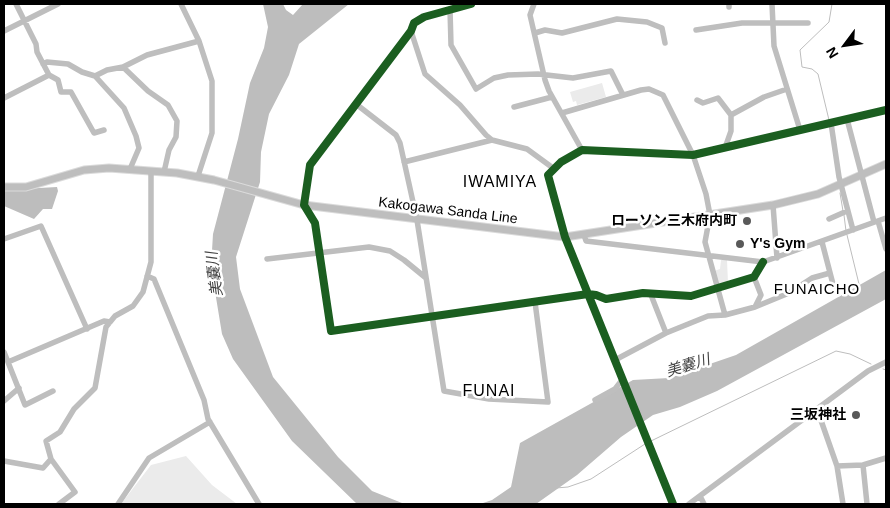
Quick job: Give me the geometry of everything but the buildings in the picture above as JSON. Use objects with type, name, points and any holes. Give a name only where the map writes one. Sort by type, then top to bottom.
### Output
[{"type":"main road","name":"Kakogawa Sanda Line","points":[[4,187],[26,187],[84,170],[109,168],[164,172],[198,176],[304,205],[565,237],[773,205],[818,194],[886,164]]},
{"type":"street","points":[[16,4],[49,75],[58,80],[61,92],[72,92],[94,133],[104,130]]},
{"type":"street","points":[[4,31],[58,4]]},
{"type":"street","points":[[181,4],[199,42],[212,81],[212,133],[198,176]]},
{"type":"street","points":[[471,4],[424,17],[414,22],[411,31],[310,165],[304,205],[315,223],[331,331],[432,318],[588,294],[596,294],[606,299],[643,293],[691,296],[754,277],[763,262]]},
{"type":"street","points":[[525,4],[533,6],[535,33],[544,74],[552,97],[582,150]]},
{"type":"street","points":[[772,4],[774,46],[800,130]]},
{"type":"street","points":[[450,9],[451,45],[476,89],[501,76],[544,74],[574,78],[611,71],[623,95]]},
{"type":"street","points":[[535,33],[545,30],[562,33],[617,19],[646,22],[662,28],[665,43]]},
{"type":"street","points":[[696,30],[742,22],[808,23]]},
{"type":"street","points":[[411,31],[425,74],[460,105],[492,140]]},
{"type":"street","points":[[95,76],[107,70],[123,67],[147,55],[199,42]]},
{"type":"street","points":[[43,64],[54,62],[68,64],[82,72],[95,76],[124,108],[140,148],[130,169]]},
{"type":"street","points":[[123,67],[148,91],[168,105],[177,120],[176,137],[169,150],[164,172]]},
{"type":"street","points":[[4,98],[49,75]]},
{"type":"street","points":[[732,115],[764,97],[787,88]]},
{"type":"street","points":[[562,113],[649,89],[663,95],[693,155],[706,194],[710,215],[705,242],[725,315]]},
{"type":"street","points":[[514,107],[552,97]]},
{"type":"street","points":[[697,100],[702,103],[718,98],[732,115],[731,131],[724,148]]},
{"type":"street","points":[[356,104],[396,135],[417,220],[444,391],[489,399],[548,402],[535,302]]},
{"type":"street","points":[[673,504],[565,237],[548,175],[553,168],[582,150],[693,155],[886,110]]},
{"type":"street","points":[[847,119],[861,175],[886,249]]},
{"type":"street","points":[[830,123],[840,184],[847,211],[848,232]]},
{"type":"street","points":[[404,162],[492,140],[527,149],[553,168]]},
{"type":"street","points":[[59,504],[75,492],[51,459],[46,441],[60,432],[74,409],[95,388],[104,334],[110,322],[140,297],[151,262],[151,171]]},
{"type":"street","points":[[773,205],[777,258]]},
{"type":"street","points":[[829,219],[847,211]]},
{"type":"street","points":[[584,235],[586,241],[763,262],[886,218]]},
{"type":"street","points":[[4,239],[42,226],[87,329]]},
{"type":"street","points":[[822,242],[834,288]]},
{"type":"street","points":[[267,259],[361,246],[390,251],[426,278]]},
{"type":"street","points":[[615,360],[666,333],[708,316],[725,315],[755,307],[789,293],[812,278],[830,273]]},
{"type":"street","points":[[147,276],[154,278],[204,400],[210,422],[259,504]]},
{"type":"street","points":[[754,277],[761,295],[755,307]]},
{"type":"street","points":[[652,295],[666,333]]},
{"type":"street","points":[[8,362],[104,321],[110,322]]},
{"type":"street","points":[[4,352],[25,405],[52,391]]},
{"type":"street","points":[[689,504],[868,370],[886,362]]},
{"type":"street","points":[[595,400],[615,389],[622,380]]},
{"type":"street","points":[[4,402],[19,388]]},
{"type":"street","points":[[817,409],[837,466],[843,504]]},
{"type":"street","points":[[118,504],[149,458],[210,422]]},
{"type":"street","points":[[837,466],[863,465],[886,458]]},
{"type":"street","points":[[4,461],[43,468],[51,459]]},
{"type":"street","points":[[863,465],[866,504]]},
{"type":"street","points":[[700,496],[704,504]]},
{"type":"shaded area","points":[[602,83],[606,97],[577,105],[576,101],[573,102],[570,92]]},
{"type":"shaded area","points":[[721,260],[727,260],[728,283],[718,285],[714,271],[720,269]]},
{"type":"shaded area","points":[[186,456],[212,485],[237,504],[121,504],[151,465]]},
{"type":"water","name":"美嚢川","points":[[263,4],[283,4],[286,10],[293,15],[303,4],[349,4],[299,44],[289,75],[269,114],[261,152],[260,182],[236,257],[240,289],[273,377],[338,457],[372,491],[402,503],[438,504],[357,504],[292,441],[233,359],[222,334],[211,267],[213,234],[238,139],[250,83],[264,48],[268,27]]},
{"type":"water","points":[[57,187],[58,191],[52,209],[43,209],[34,219],[4,206],[4,190]]},
{"type":"water","points":[[886,270],[886,299],[717,391],[680,407],[653,415],[621,437],[577,475],[536,504],[480,504],[492,500],[511,487],[520,443],[633,380],[669,378],[736,355]]},
{"type":"waterway","points":[[829,120],[818,74],[812,69],[802,67],[800,50],[829,22],[832,4]]},
{"type":"waterway","points":[[840,193],[843,211]]},
{"type":"waterway","points":[[844,215],[846,231]]},
{"type":"waterway","points":[[847,235],[859,284]]},
{"type":"waterway","points":[[651,441],[836,351],[850,354],[871,364]]},
{"type":"waterway","points":[[556,488],[568,487],[591,479],[645,444]]},
{"type":"cycle path","points":[[471,4],[424,17],[414,23],[411,31],[310,165],[304,205],[315,223],[331,331],[588,294],[606,299],[643,293],[691,296],[754,277],[763,262]]},
{"type":"cycle path","points":[[673,504],[565,237],[548,175],[561,162],[582,150],[693,155],[886,110]]},
{"type":"place","name":"ローソン三木府内町","points":[[747,221]]},
{"type":"place","name":"Y's Gym","points":[[740,244]]},
{"type":"place","name":"三坂神社","points":[[856,415]]},
{"type":"district","name":"IWAMIYA","points":[[500,183]]},
{"type":"district","name":"FUNAICHO","points":[[817,290]]},
{"type":"district","name":"FUNAI","points":[[489,392]]}]
